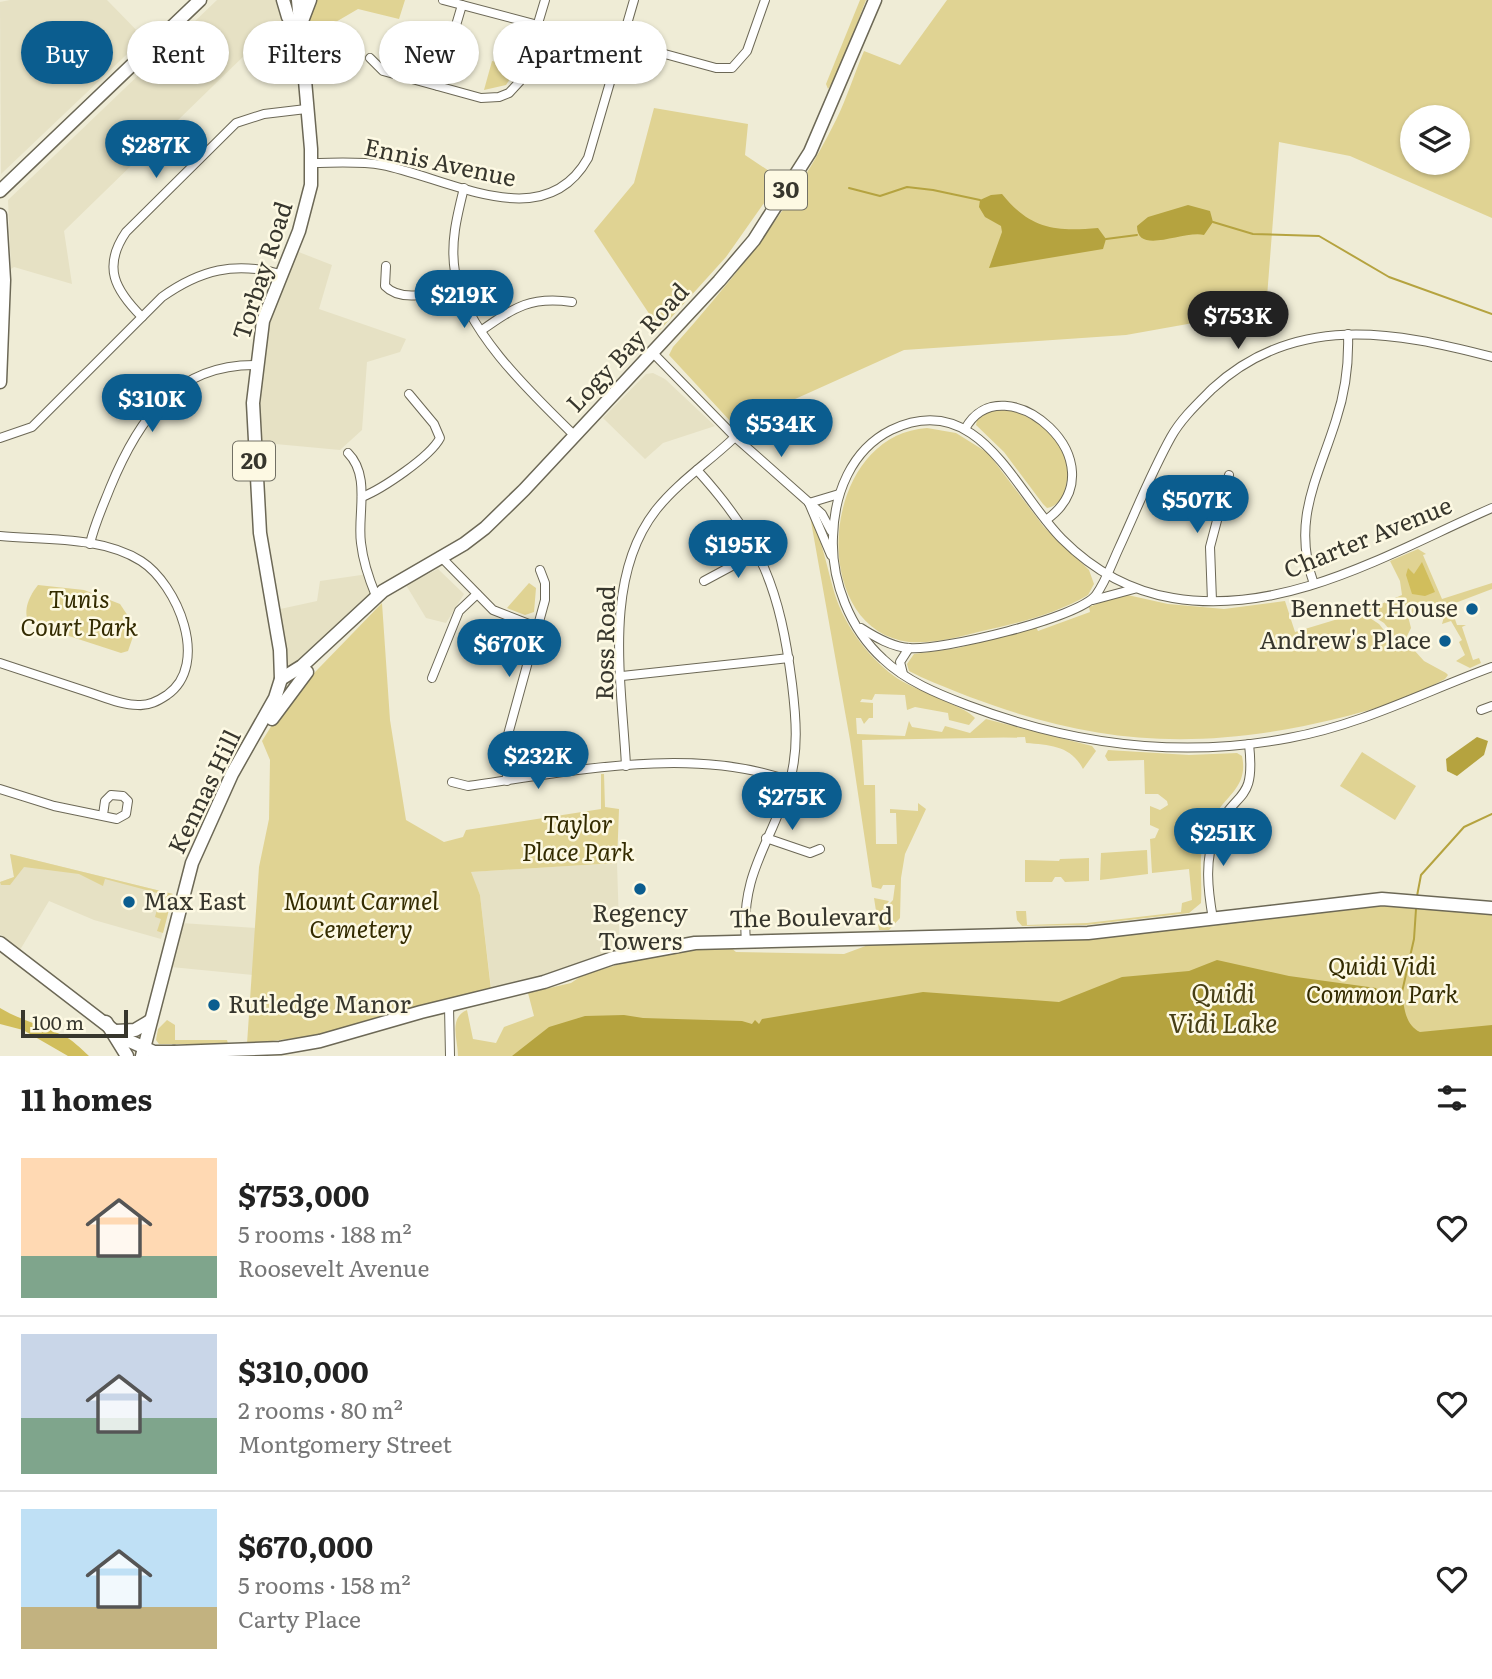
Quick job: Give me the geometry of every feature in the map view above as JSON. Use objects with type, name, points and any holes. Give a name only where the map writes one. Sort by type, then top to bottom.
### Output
[{"type":"main road","points":[[0,191],[200,0]]},
{"type":"main road","points":[[283,0],[288,17],[292,21]]},
{"type":"main road","name":"Torbay Road","points":[[298,0],[298,21]]},
{"type":"main road","points":[[301,21],[310,0]]},
{"type":"main road","name":"Logy Bay Road","points":[[281,679],[316,654],[376,596],[485,528],[653,353],[754,240],[797,172],[829,109],[874,0]]},
{"type":"main road","name":"Torbay Road","points":[[281,679],[280,650],[260,533],[253,430],[256,365],[263,321],[307,206],[312,163],[304,84]]},
{"type":"main road","points":[[0,215],[0,382]]},
{"type":"main road","points":[[280,650],[287,661],[293,663],[316,654]]},
{"type":"main road","name":"Logy Bay Road","points":[[255,736],[271,722],[307,672],[316,654]]},
{"type":"main road","points":[[281,679],[290,682],[307,672]]},
{"type":"main road","name":"Kennas Hill","points":[[143,1052],[192,863],[232,775],[255,736],[281,679]]},
{"type":"main road","name":"The Boulevard","points":[[143,1052],[171,1054],[302,1044],[514,990],[604,961],[660,948],[746,941],[1088,933],[1373,900],[1409,899],[1492,908]]},
{"type":"main road","points":[[0,943],[143,1052]]},
{"type":"main road","points":[[111,1026],[135,1030],[150,1021]]},
{"type":"main road","points":[[111,1026],[127,1056]]},
{"type":"street","points":[[443,0],[523,21]]},
{"type":"street","points":[[539,21],[545,0]]},
{"type":"street","name":"Ennis Avenue","points":[[628,21],[634,0]]},
{"type":"street","points":[[667,55],[716,68],[732,68],[747,51],[765,0]]},
{"type":"street","points":[[438,86],[462,5]]},
{"type":"street","points":[[370,58],[383,71],[490,99],[509,93],[516,84]]},
{"type":"street","name":"Ennis Avenue","points":[[312,163],[372,164],[464,188],[526,200],[552,194],[570,183],[588,158],[609,84]]},
{"type":"street","points":[[142,317],[123,297],[115,279],[116,251],[126,232],[236,123],[264,114],[306,109]]},
{"type":"street","points":[[464,188],[454,236],[458,286],[482,330],[530,390],[574,435]]},
{"type":"street","points":[[0,438],[32,427],[162,297],[205,272],[245,267],[280,274]]},
{"type":"street","points":[[386,267],[384,286],[401,294],[426,294],[458,286]]},
{"type":"street","points":[[482,330],[506,313],[531,302],[547,299],[572,302]]},
{"type":"street","points":[[1090,601],[1107,575],[1172,435],[1198,402],[1239,367],[1261,354],[1296,342],[1348,334],[1389,334],[1427,340],[1492,357]]},
{"type":"street","points":[[1314,583],[1305,545],[1307,502],[1341,402],[1348,334]]},
{"type":"street","points":[[653,353],[735,437],[825,518],[833,537]]},
{"type":"street","points":[[90,544],[128,444],[144,420],[194,376],[226,365],[256,365]]},
{"type":"street","points":[[362,497],[374,492],[403,471],[433,448],[440,438],[434,424],[409,394]]},
{"type":"street","points":[[965,429],[973,416],[1000,405],[1030,413],[1059,436],[1069,455],[1071,484],[1063,503],[1046,520]]},
{"type":"street","name":"Charter Avenue","points":[[833,560],[839,494],[855,459],[891,430],[928,422],[965,429],[991,448],[1066,542],[1107,575],[1138,588],[1174,598],[1212,601],[1257,598],[1314,583],[1492,508]]},
{"type":"street","name":"Ross Road","points":[[626,766],[621,606],[631,556],[655,512],[735,437]]},
{"type":"street","points":[[348,453],[358,467],[362,497],[361,546],[376,596]]},
{"type":"street","points":[[697,470],[739,518],[758,552],[784,625],[789,658],[796,741],[790,781],[748,890],[746,941]]},
{"type":"street","points":[[1212,601],[1210,547],[1229,475]]},
{"type":"street","points":[[809,503],[839,494]]},
{"type":"street","points":[[809,503],[833,560],[845,602],[877,653],[903,674],[950,699],[997,716],[1070,736],[1155,747],[1249,744],[1349,724],[1492,667]]},
{"type":"street","points":[[0,536],[90,544],[117,550],[139,560],[169,590],[182,616],[187,646],[185,669],[178,685],[157,701],[136,706],[0,663]]},
{"type":"street","points":[[704,581],[758,552]]},
{"type":"street","points":[[440,556],[502,616],[539,628]]},
{"type":"street","points":[[507,781],[508,738],[539,628],[545,583],[540,570]]},
{"type":"street","points":[[857,625],[885,642],[909,648],[943,646],[993,635],[1117,591],[1138,588]]},
{"type":"street","points":[[432,678],[459,611],[477,594]]},
{"type":"street","points":[[903,674],[900,662],[909,648]]},
{"type":"street","points":[[622,676],[789,658]]},
{"type":"street","points":[[1481,710],[1492,706]]},
{"type":"street","points":[[1213,919],[1208,875],[1211,849],[1222,821],[1251,782],[1249,744]]},
{"type":"street","points":[[452,782],[468,786],[626,766],[725,764],[790,781]]},
{"type":"street","points":[[0,789],[54,806],[103,815]]},
{"type":"street","points":[[766,838],[810,853],[820,849]]},
{"type":"street","points":[[449,1006],[450,1056]]},
{"type":"shaded area","points":[[107,0],[127,21],[127,54],[113,67],[113,21],[21,21],[21,84],[96,84],[1,174],[0,2]]},
{"type":"shaded area","points":[[217,0],[278,0],[282,21],[243,21],[243,57],[229,70],[229,21],[195,21]]},
{"type":"shaded area","points":[[129,84],[215,84],[64,231],[72,284],[14,267],[11,269],[8,200]]},
{"type":"shaded area","points":[[291,249],[332,265],[319,309],[406,339],[400,352],[367,362],[362,430],[340,450],[253,442],[256,365]]},
{"type":"shaded area","points":[[653,373],[665,379],[715,426],[663,443],[645,459],[603,418],[646,374]]},
{"type":"shaded area","points":[[1422,562],[1435,592],[1425,596],[1412,594],[1406,575],[1408,568],[1414,574]]},
{"type":"shaded area","points":[[438,569],[464,594],[446,623],[426,618],[406,585]]},
{"type":"shaded area","points":[[368,574],[376,596],[307,672],[290,683],[281,679],[271,611],[317,601],[320,581]]},
{"type":"shaded area","points":[[10,854],[173,894],[161,939],[94,920],[49,901],[20,950],[0,934],[0,882],[14,877]]},
{"type":"shaded area","points":[[617,863],[620,957],[492,996],[480,895],[470,872]]},
{"type":"shaded area","points":[[181,923],[256,928],[253,975],[171,967]]},
{"type":"shaded area","points":[[0,1008],[66,1037],[89,1056],[68,1056],[23,1030],[0,1024]]},
{"type":"green space","points":[[316,0],[405,0],[399,19],[358,9],[337,21],[309,21]]},
{"type":"green space","points":[[860,0],[866,0],[837,76],[828,89],[826,84]]},
{"type":"green space","points":[[947,0],[1492,0],[1492,218],[1350,156],[1279,142],[1266,310],[1126,335],[904,350],[784,404],[732,423],[669,355],[762,239],[802,181],[836,120],[864,51],[900,65]]},
{"type":"green space","points":[[493,61],[493,84],[507,84],[484,90]]},
{"type":"green space","points":[[654,108],[748,124],[745,155],[781,179],[726,257],[660,330],[594,231],[634,183]]},
{"type":"green space","points":[[1009,409],[1046,429],[1062,449],[1068,474],[1063,496],[1053,506],[1047,508],[1043,504],[1004,452],[976,425],[977,420],[988,412]]},
{"type":"green space","points":[[927,428],[956,433],[988,453],[1044,527],[1089,570],[1094,584],[1088,595],[1063,608],[1036,617],[946,639],[909,642],[876,630],[853,604],[841,571],[839,533],[847,496],[864,463],[891,439]]},
{"type":"green space","points":[[810,516],[821,543],[837,601],[856,637],[894,676],[961,708],[975,718],[969,725],[949,720],[948,713],[915,707],[907,710],[905,695],[875,694],[872,700],[862,699],[860,702],[873,703],[873,718],[869,718],[864,724],[861,718],[856,718],[857,734],[905,736],[909,721],[912,727],[942,732],[945,726],[970,733],[986,719],[1092,746],[1096,751],[1083,769],[1066,751],[1052,746],[1026,743],[1025,737],[862,740],[864,785],[875,785],[876,844],[897,844],[896,813],[890,813],[890,809],[918,811],[918,803],[926,809],[905,854],[901,878],[900,918],[889,930],[879,930],[874,898],[889,901],[880,913],[893,900],[895,885],[883,885],[881,889],[872,887],[850,740]]},
{"type":"green space","points":[[1418,549],[1426,554],[1423,555],[1442,599],[1492,583],[1492,589],[1450,605],[1457,625],[1466,625],[1462,627],[1473,660],[1479,658],[1481,663],[1470,668],[1456,661],[1465,655],[1459,642],[1462,640],[1451,621],[1442,624],[1444,617],[1437,602],[1408,616],[1411,628],[1405,640],[1424,661],[1446,673],[1448,675],[1445,679],[1394,702],[1322,722],[1251,735],[1202,739],[1154,739],[1108,734],[1063,726],[970,697],[909,671],[907,664],[914,654],[958,648],[1036,627],[1038,631],[1090,612],[1089,607],[1123,594],[1168,604],[1224,609],[1285,601],[1295,632],[1361,612],[1379,624],[1387,634],[1393,634],[1384,623],[1365,611],[1402,595],[1400,581],[1390,561]]},
{"type":"green space","points":[[529,583],[536,588],[534,612],[525,615],[507,608]]},
{"type":"green space","name":"Tunis Court Park","points":[[38,585],[84,590],[120,604],[136,628],[128,651],[121,653],[29,623],[27,608]]},
{"type":"green space","name":"Mount Carmel Cemetery","points":[[382,603],[390,720],[406,820],[444,842],[463,837],[466,830],[601,809],[601,774],[604,774],[605,807],[619,809],[617,863],[471,872],[480,895],[491,990],[319,1035],[247,1044],[259,867],[269,819],[270,760],[262,741],[287,701]]},
{"type":"green space","points":[[1108,750],[1189,755],[1237,753],[1242,756],[1240,781],[1216,813],[1205,836],[1201,857],[1201,903],[1189,913],[1086,925],[1022,926],[1017,920],[1016,911],[1026,911],[1027,925],[1087,923],[1181,912],[1182,903],[1192,900],[1189,869],[1152,873],[1150,839],[1155,838],[1159,829],[1150,825],[1150,806],[1160,810],[1168,805],[1167,801],[1158,794],[1145,794],[1144,760],[1108,761],[1105,756]]},
{"type":"green space","points":[[1362,752],[1416,786],[1395,820],[1340,786]]},
{"type":"green space","points":[[1147,850],[1148,874],[1100,880],[1101,853]]},
{"type":"green space","points":[[10,854],[173,894],[163,933],[157,931],[161,919],[155,917],[161,894],[105,879],[103,886],[79,874],[24,867],[10,885],[1,885],[0,882],[14,877]]},
{"type":"green space","points":[[1089,858],[1089,881],[1065,882],[1061,877],[1055,877],[1052,882],[1025,882],[1025,860]]},
{"type":"green space","name":"Quidi Vidi Common Park","points":[[1377,905],[1492,913],[1492,1056],[458,1056],[456,1024],[461,1014],[467,1010],[473,1039],[496,1043],[504,1027],[534,1016],[528,993],[571,983],[583,975],[637,959],[676,951],[730,947],[736,952],[844,954],[871,944],[1093,938]]},
{"type":"green space","points":[[167,1020],[175,1025],[175,1040],[227,1040],[228,1044],[159,1044],[156,1040],[158,1029]]},
{"type":"water","points":[[1002,194],[1023,215],[1044,226],[1098,228],[1106,239],[1103,249],[989,268],[1002,232],[1001,226],[985,217],[979,207],[980,200]]},
{"type":"water","points":[[1188,205],[1210,211],[1213,222],[1204,235],[1153,241],[1139,235],[1137,226],[1148,217]]},
{"type":"water","points":[[1477,737],[1488,741],[1484,755],[1457,776],[1447,771],[1446,759]]},
{"type":"water","name":"Quidi Vidi Lake","points":[[1217,960],[1289,976],[1376,988],[1385,1003],[1392,1000],[1395,992],[1402,992],[1408,1020],[1420,1032],[1492,1025],[1492,1056],[512,1056],[549,1027],[585,1016],[624,1015],[742,1021],[752,1024],[755,1020],[759,1024],[762,1019],[923,992],[1059,1002],[1122,977],[1189,971]]},
{"type":"waterway","points":[[849,188],[880,196],[907,187],[980,200]]},
{"type":"waterway","points":[[1213,222],[1253,234],[1319,236],[1389,277],[1492,314]]},
{"type":"waterway","points":[[1106,239],[1137,235]]},
{"type":"waterway","points":[[1417,896],[1421,875],[1464,827],[1492,814]]},
{"type":"waterway","points":[[1402,992],[1414,939],[1416,909]]},
{"type":"place","name":"Bennett House","points":[[1472,609]]},
{"type":"place","name":"Andrew's Place","points":[[1445,641]]},
{"type":"place","name":"Regency Towers","points":[[640,889]]},
{"type":"place","name":"Max East","points":[[129,902]]},
{"type":"place","name":"Rutledge Manor","points":[[214,1005]]},
{"type":"park label","name":"Taylor Place Park","points":[[578,839]]}]
